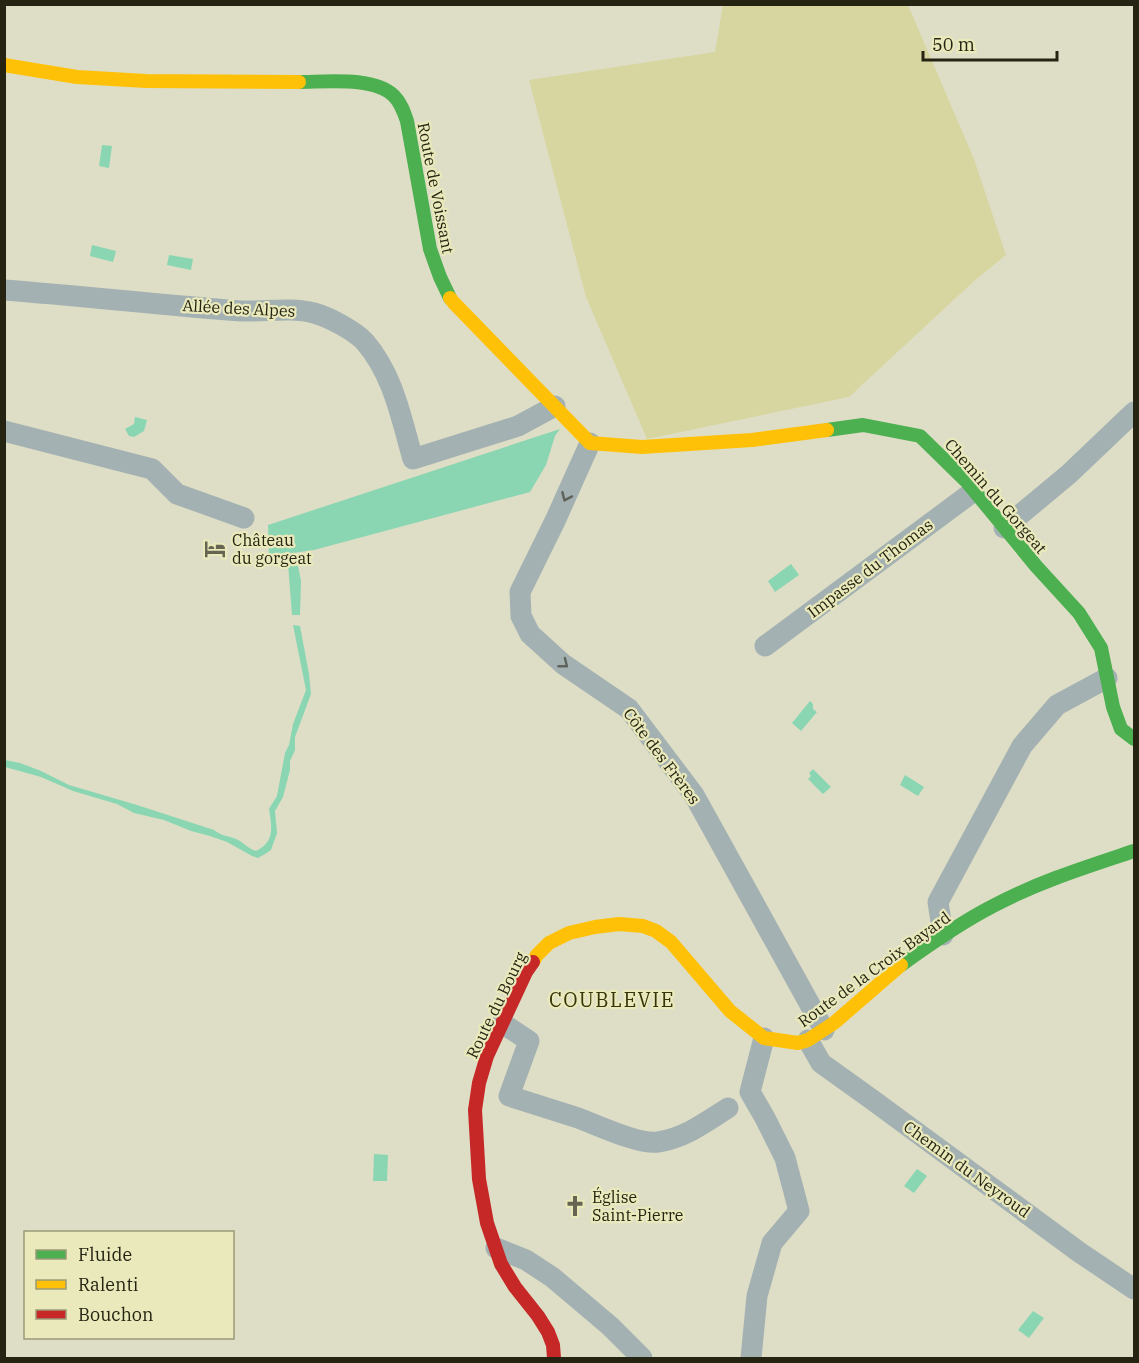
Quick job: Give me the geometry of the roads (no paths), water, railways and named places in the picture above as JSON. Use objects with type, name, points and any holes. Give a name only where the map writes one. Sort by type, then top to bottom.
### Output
[{"type":"street","name":"Route de Voissant","points":[[4,65],[77,77],[146,81],[355,82],[373,84],[387,90],[398,100],[404,110],[430,249],[444,288],[454,303],[590,443]]},
{"type":"street","name":"Allée des Alpes","points":[[4,290],[244,311],[296,310],[314,313],[364,341],[381,364],[394,390],[413,459],[518,426],[555,406]]},
{"type":"street","points":[[1004,528],[1069,474],[1134,412]]},
{"type":"street","name":"Chemin du Gorgeat","points":[[590,443],[642,447],[752,440],[863,426],[920,436],[967,482],[1078,613],[1101,648],[1113,707],[1121,729],[1134,739]]},
{"type":"street","points":[[4,431],[152,469],[177,494],[244,518]]},
{"type":"street","name":"Côte des Frères","points":[[590,443],[520,592],[521,616],[530,634],[563,664],[629,709],[694,795],[810,1038]]},
{"type":"street","name":"Impasse du Thomas","points":[[765,646],[974,491]]},
{"type":"street","points":[[943,935],[938,902],[1022,746],[1057,705],[1107,678]]},
{"type":"street","name":"Route de la Croix Bayard","points":[[810,1038],[834,1023],[898,968],[943,935],[994,905],[1062,875],[1134,851]]},
{"type":"street","name":"Route du Bourg","points":[[554,1359],[553,1346],[548,1332],[501,1264],[487,1223],[479,1179],[476,1110],[479,1083],[487,1056],[526,972],[537,955],[549,943],[569,933],[619,924],[643,926],[656,931],[670,942],[730,1011],[764,1038]]},
{"type":"street","points":[[502,1023],[530,1041],[509,1096],[643,1142],[657,1142],[676,1137],[696,1129],[728,1108]]},
{"type":"street","points":[[752,1359],[757,1296],[772,1243],[800,1211],[785,1158],[750,1092],[764,1038],[810,1038]]},
{"type":"street","name":"Chemin du Neyroud","points":[[810,1038],[821,1064],[1079,1252],[1134,1289]]},
{"type":"street","points":[[495,1248],[526,1260],[552,1277],[610,1326],[642,1359]]},
{"type":"place","name":"Château du gorgeat","points":[[215,549]]},
{"type":"place","name":"Église Saint-Pierre","points":[[575,1206]]},
{"type":"district","name":"COUBLEVIE","points":[[612,1000]]}]
